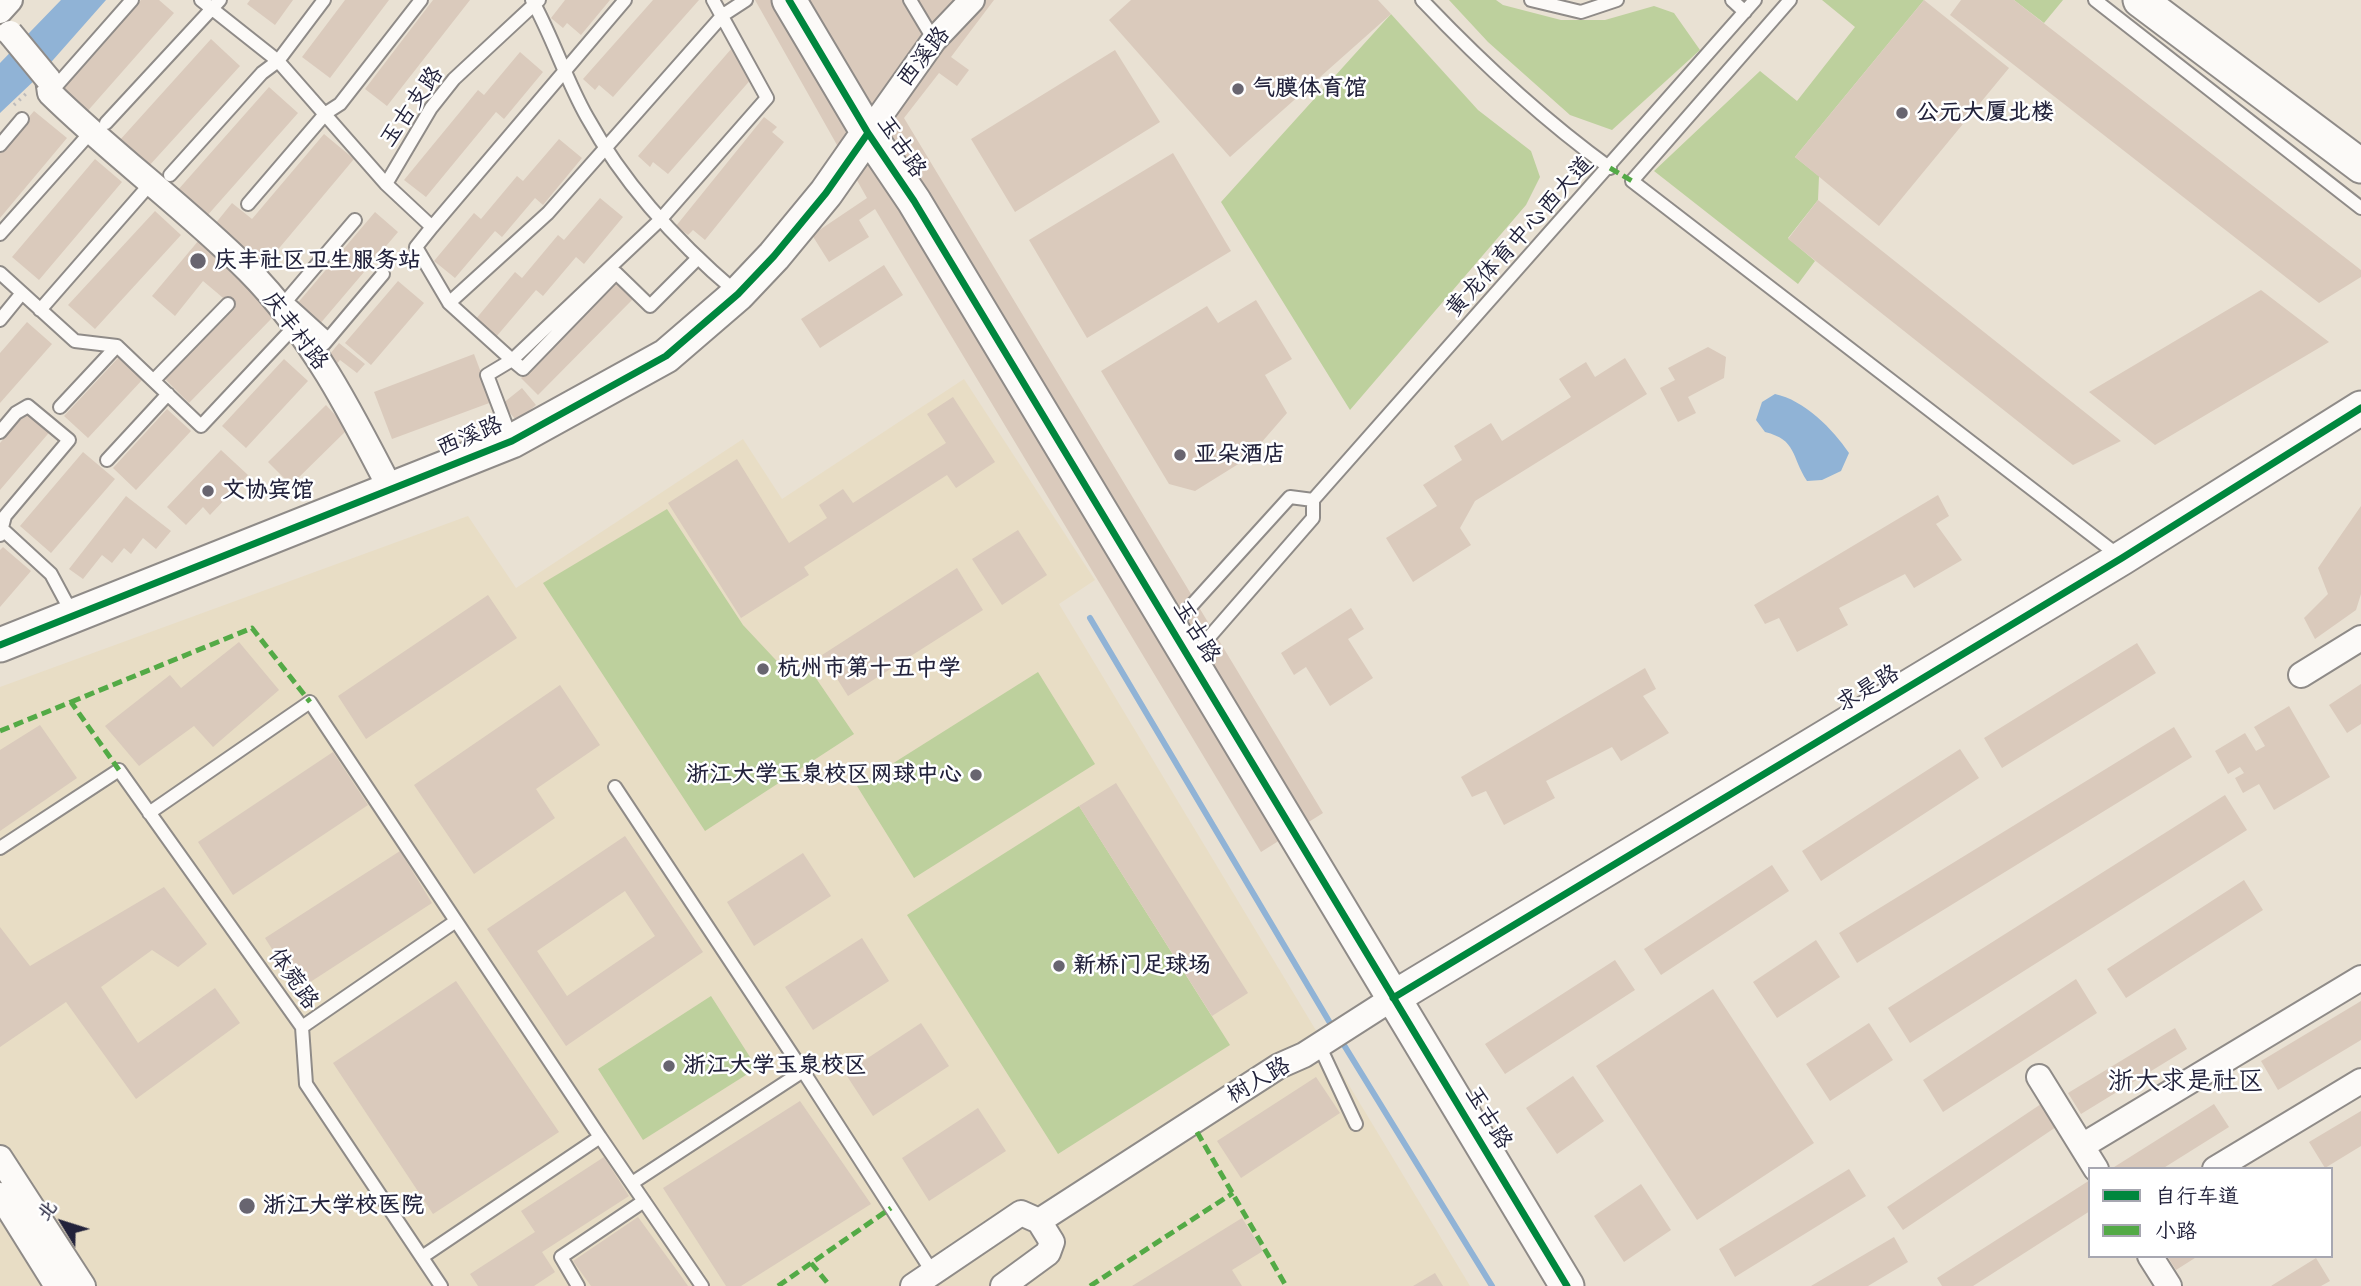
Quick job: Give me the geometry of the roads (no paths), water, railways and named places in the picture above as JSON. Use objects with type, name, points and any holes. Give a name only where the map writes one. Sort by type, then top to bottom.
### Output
[{"type":"main road","name":"玉古路","points":[[789,0],[868,133],[915,201],[1190,659],[1380,1006],[1567,1286]]},
{"type":"main road","points":[[2140,0],[2361,166]]},
{"type":"main road","name":"西溪路","points":[[0,645],[392,492],[512,441],[666,356],[738,294],[826,193],[868,133]]},
{"type":"main road","name":"求是路","points":[[1380,1006],[2122,558],[2361,408]]},
{"type":"street","points":[[2,30],[10,0]]},
{"type":"street","name":"西溪路","points":[[868,133],[934,40],[972,0]]},
{"type":"street","name":"庆丰村路","points":[[2,30],[49,86],[160,179],[249,271],[294,327],[321,347],[392,492]]},
{"type":"street","points":[[2301,675],[2361,638]]},
{"type":"street","points":[[2082,1146],[2361,978]]},
{"type":"street","name":"树人路","points":[[1042,1226],[1263,1087],[1316,1047],[1380,1006]]},
{"type":"street","points":[[2039,1077],[2095,1167]]},
{"type":"street","points":[[2218,1167],[2361,1081]]},
{"type":"street","points":[[0,1158],[83,1286]]},
{"type":"street","points":[[0,1195],[57,1286]]},
{"type":"street","points":[[923,1279],[1021,1213],[1042,1226],[1052,1242],[1048,1253],[1003,1286]]},
{"type":"street","points":[[2151,1258],[2169,1286]]},
{"type":"lane","points":[[49,86],[132,0]]},
{"type":"lane","points":[[201,0],[216,4],[278,61],[386,184],[432,227]]},
{"type":"lane","points":[[40,310],[160,179],[262,73],[278,61],[324,0]]},
{"type":"lane","points":[[248,204],[326,113],[340,104],[421,0]]},
{"type":"lane","points":[[625,0],[416,247],[449,303],[523,369],[617,272],[650,306],[697,259]]},
{"type":"lane","points":[[512,441],[487,375],[512,360],[660,220],[767,98],[713,0]]},
{"type":"lane","points":[[449,303],[548,213],[723,15],[746,0]]},
{"type":"lane","points":[[1422,0],[1483,64],[1550,125],[1610,168]]},
{"type":"lane","points":[[1531,0],[1581,12],[1617,0]]},
{"type":"lane","points":[[1732,0],[1745,12]]},
{"type":"lane","name":"黄龙体育中心西大道","points":[[1190,659],[1313,518],[1313,500],[1610,168],[1755,0]]},
{"type":"lane","points":[[1790,0],[1632,181],[2122,558]]},
{"type":"lane","points":[[2095,0],[2361,208]]},
{"type":"lane","points":[[535,2],[587,117],[606,145],[660,220],[697,259],[738,294]]},
{"type":"lane","name":"玉古支路","points":[[386,184],[431,108],[454,79],[535,2]]},
{"type":"lane","points":[[908,2],[934,40]]},
{"type":"lane","points":[[0,234],[216,4]]},
{"type":"lane","points":[[0,145],[22,119]]},
{"type":"lane","points":[[355,220],[286,301],[321,347],[383,274]]},
{"type":"lane","points":[[0,273],[75,341],[117,346],[201,426],[294,327]]},
{"type":"lane","points":[[0,320],[22,293]]},
{"type":"lane","points":[[154,380],[228,304]]},
{"type":"lane","points":[[60,407],[117,346]]},
{"type":"lane","points":[[107,460],[168,394]]},
{"type":"lane","points":[[0,432],[16,413],[28,406],[69,440],[5,516],[1,531],[51,574],[74,617]]},
{"type":"lane","points":[[1171,628],[1290,497],[1313,500]]},
{"type":"lane","points":[[149,813],[310,702],[702,1286]]},
{"type":"lane","name":"体菀路","points":[[0,848],[118,770],[302,1027],[306,1084],[441,1286]]},
{"type":"lane","points":[[615,787],[803,1071],[923,1279]]},
{"type":"lane","points":[[302,1027],[456,921]]},
{"type":"lane","points":[[1316,1047],[1356,1124]]},
{"type":"lane","points":[[632,1183],[803,1071]]},
{"type":"lane","points":[[422,1257],[600,1137]]},
{"type":"lane","points":[[578,1286],[561,1257],[644,1201]]},
{"type":"water","points":[[61,0],[106,0],[38,77],[0,113],[0,63]]},
{"type":"water","points":[[1775,394],[1797,402],[1835,435],[1849,453],[1841,471],[1822,480],[1807,481],[1788,444],[1765,432],[1756,420],[1762,402]]},
{"type":"waterway","points":[[1090,618],[1333,1028]]},
{"type":"waterway","points":[[1339,1037],[1492,1286]]},
{"type":"place","name":"气膜体育馆","points":[[1238,89]]},
{"type":"place","name":"公元大厦北楼","points":[[1902,113]]},
{"type":"place","name":"庆丰社区卫生服务站","points":[[198,261]]},
{"type":"place","name":"亚朵酒店","points":[[1180,455]]},
{"type":"place","name":"文协宾馆","points":[[208,491]]},
{"type":"place","name":"杭州市第十五中学","points":[[763,669]]},
{"type":"place","name":"浙江大学玉泉校区网球中心","points":[[976,775]]},
{"type":"place","name":"新桥门足球场","points":[[1059,966]]},
{"type":"place","name":"浙江大学玉泉校区","points":[[669,1066]]},
{"type":"place","name":"浙江大学校医院","points":[[247,1206]]},
{"type":"district","name":"浙大求是社区","points":[[2186,1082]]}]
